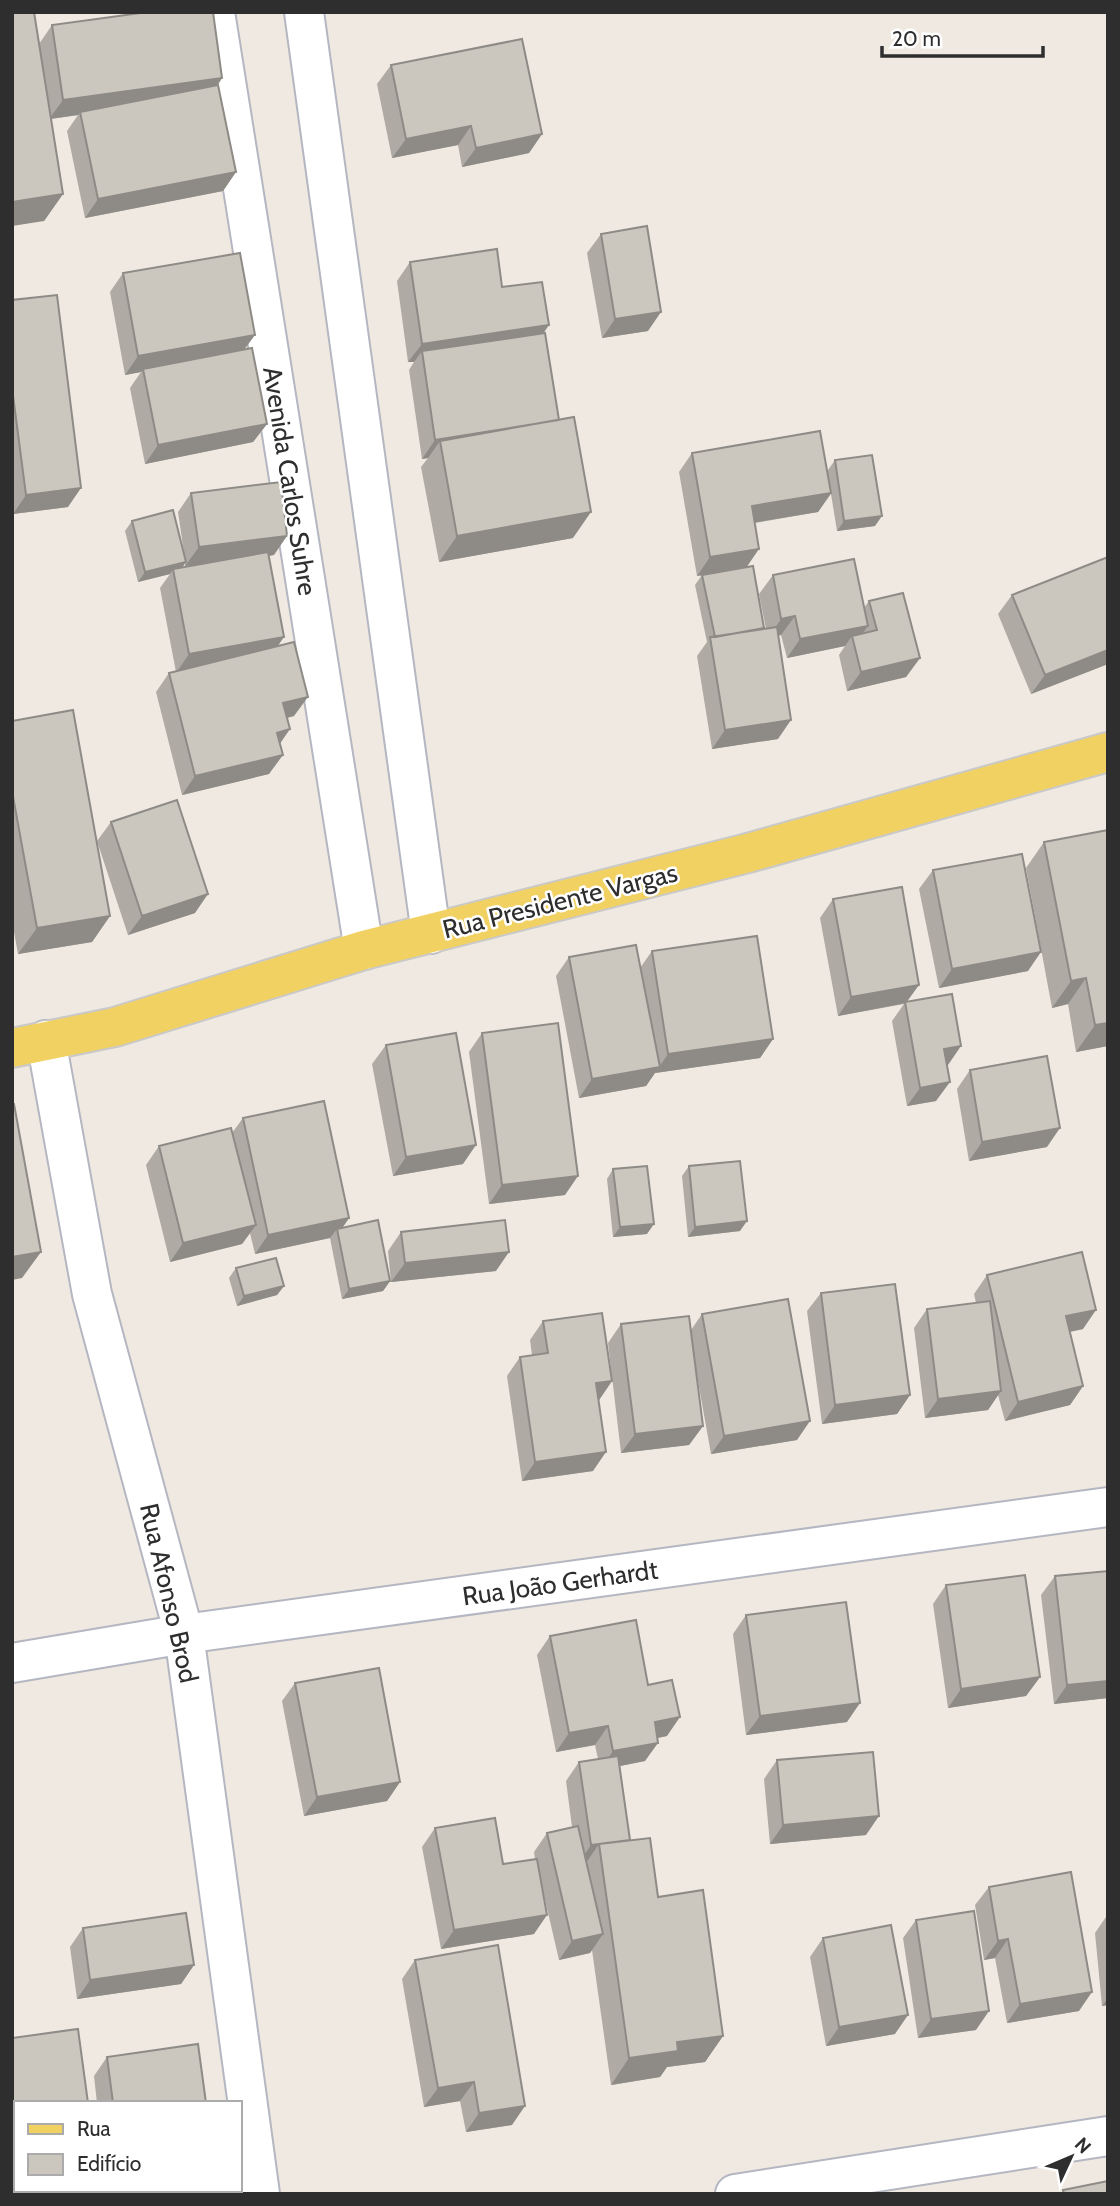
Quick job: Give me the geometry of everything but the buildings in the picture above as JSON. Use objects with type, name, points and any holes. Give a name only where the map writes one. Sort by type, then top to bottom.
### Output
[{"type":"main road","name":"Rua Presidente Vargas","points":[[29,1044],[116,1027],[364,950],[748,853],[1108,752]]},
{"type":"street","name":"Avenida Carlos Suhre","points":[[215,12],[364,950]]},
{"type":"street","points":[[304,12],[431,934]]},
{"type":"street","name":"Rua Afonso Brod","points":[[29,1044],[92,1294],[184,1634],[260,2194]]},
{"type":"street","name":"Rua João Gerhardt","points":[[12,1663],[184,1634],[1108,1507]]},
{"type":"street","points":[[735,2194],[1108,2136]]}]
